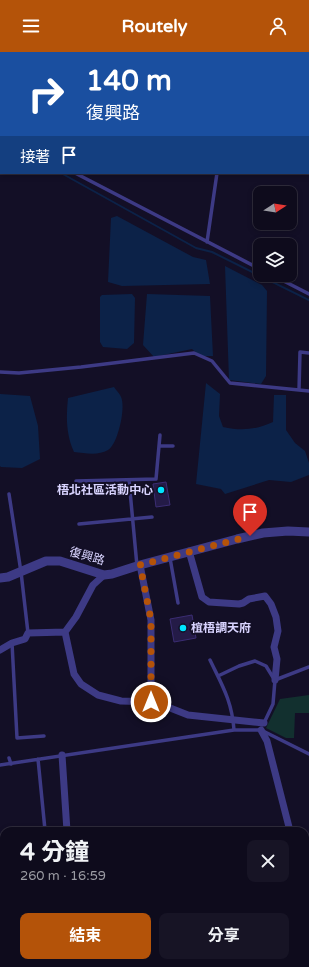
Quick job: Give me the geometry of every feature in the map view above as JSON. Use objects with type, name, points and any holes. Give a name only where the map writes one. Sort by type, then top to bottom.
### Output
[{"type":"street","name":"復興路","points":[[0,578],[8,578],[46,561],[60,561],[104,575],[112,574],[189,551],[263,533],[288,531],[309,532]]},
{"type":"street","points":[[189,551],[202,597],[209,602],[243,604],[249,599],[265,596],[271,604],[276,617],[278,631],[274,647],[277,659],[275,680]]},
{"type":"street","points":[[138,566],[151,620],[151,702]]},
{"type":"street","points":[[104,575],[93,585],[76,617],[65,632],[74,674],[81,684],[98,694],[121,701],[155,702],[188,715],[233,719],[263,727],[289,827]]},
{"type":"street","points":[[0,650],[12,643],[25,639],[28,633],[65,632]]},
{"type":"street","points":[[62,755],[67,827]]},
{"type":"lane","points":[[77,174],[253,265]]},
{"type":"lane","points":[[207,242],[217,174]]},
{"type":"lane","points":[[286,282],[309,294]]},
{"type":"lane","points":[[299,390],[300,352],[309,353]]},
{"type":"lane","points":[[0,372],[20,373],[194,353],[212,361],[230,383],[309,391]]},
{"type":"lane","points":[[76,481],[156,479],[160,435]]},
{"type":"lane","points":[[159,446],[173,446]]},
{"type":"lane","points":[[129,480],[138,566]]},
{"type":"lane","points":[[9,494],[21,572],[28,633]]},
{"type":"lane","points":[[79,524],[152,517]]},
{"type":"lane","points":[[170,557],[178,603]]},
{"type":"lane","points":[[12,643],[17,738],[44,736]]},
{"type":"lane","points":[[210,660],[228,696],[234,730]]},
{"type":"lane","points":[[218,676],[239,666],[255,661],[266,666],[275,680],[273,704],[263,727]]},
{"type":"lane","points":[[275,680],[309,667]]},
{"type":"lane","points":[[0,765],[263,727],[309,754]]},
{"type":"lane","points":[[9,758],[11,764]]},
{"type":"lane","points":[[38,759],[45,827]]},
{"type":"green space","points":[[309,695],[309,713],[295,713],[294,738],[286,738],[266,728],[280,699]]},
{"type":"water","points":[[117,216],[193,257],[206,260],[210,284],[122,286],[108,282],[111,218]]},
{"type":"water","points":[[225,266],[253,280],[253,282],[262,285],[267,291],[266,376],[261,384],[229,380]]},
{"type":"water","points":[[132,294],[135,298],[134,343],[127,349],[103,347],[100,342],[100,297],[102,295]]},
{"type":"water","points":[[147,294],[210,296],[213,356],[200,356],[192,349],[154,357],[143,345]]},
{"type":"water","points":[[206,383],[220,394],[219,416],[223,427],[242,429],[254,428],[273,422],[274,395],[286,395],[286,430],[295,443],[305,451],[309,463],[309,475],[291,482],[269,480],[225,494],[221,489],[196,484]]},
{"type":"water","points":[[114,387],[121,397],[122,417],[118,433],[112,446],[108,450],[100,453],[91,454],[74,452],[69,439],[67,425],[68,398]]},
{"type":"water","points":[[0,394],[30,396],[38,426],[40,459],[22,468],[0,466]]},
{"type":"building","name":"梧北社區活動中心","points":[[166,482],[170,505],[156,507],[153,484]]},
{"type":"building","name":"椬梧調天府","points":[[192,615],[196,638],[174,642],[170,619]]},
{"type":"waterway","points":[[63,174],[196,248],[212,252],[309,300]]},
{"type":"place","name":"梧北社區活動中心","points":[[161,490]]},
{"type":"place","name":"椬梧調天府","points":[[183,628]]},
{"type":"route","points":[[151,702],[151,620],[140,565],[250,536]]}]
